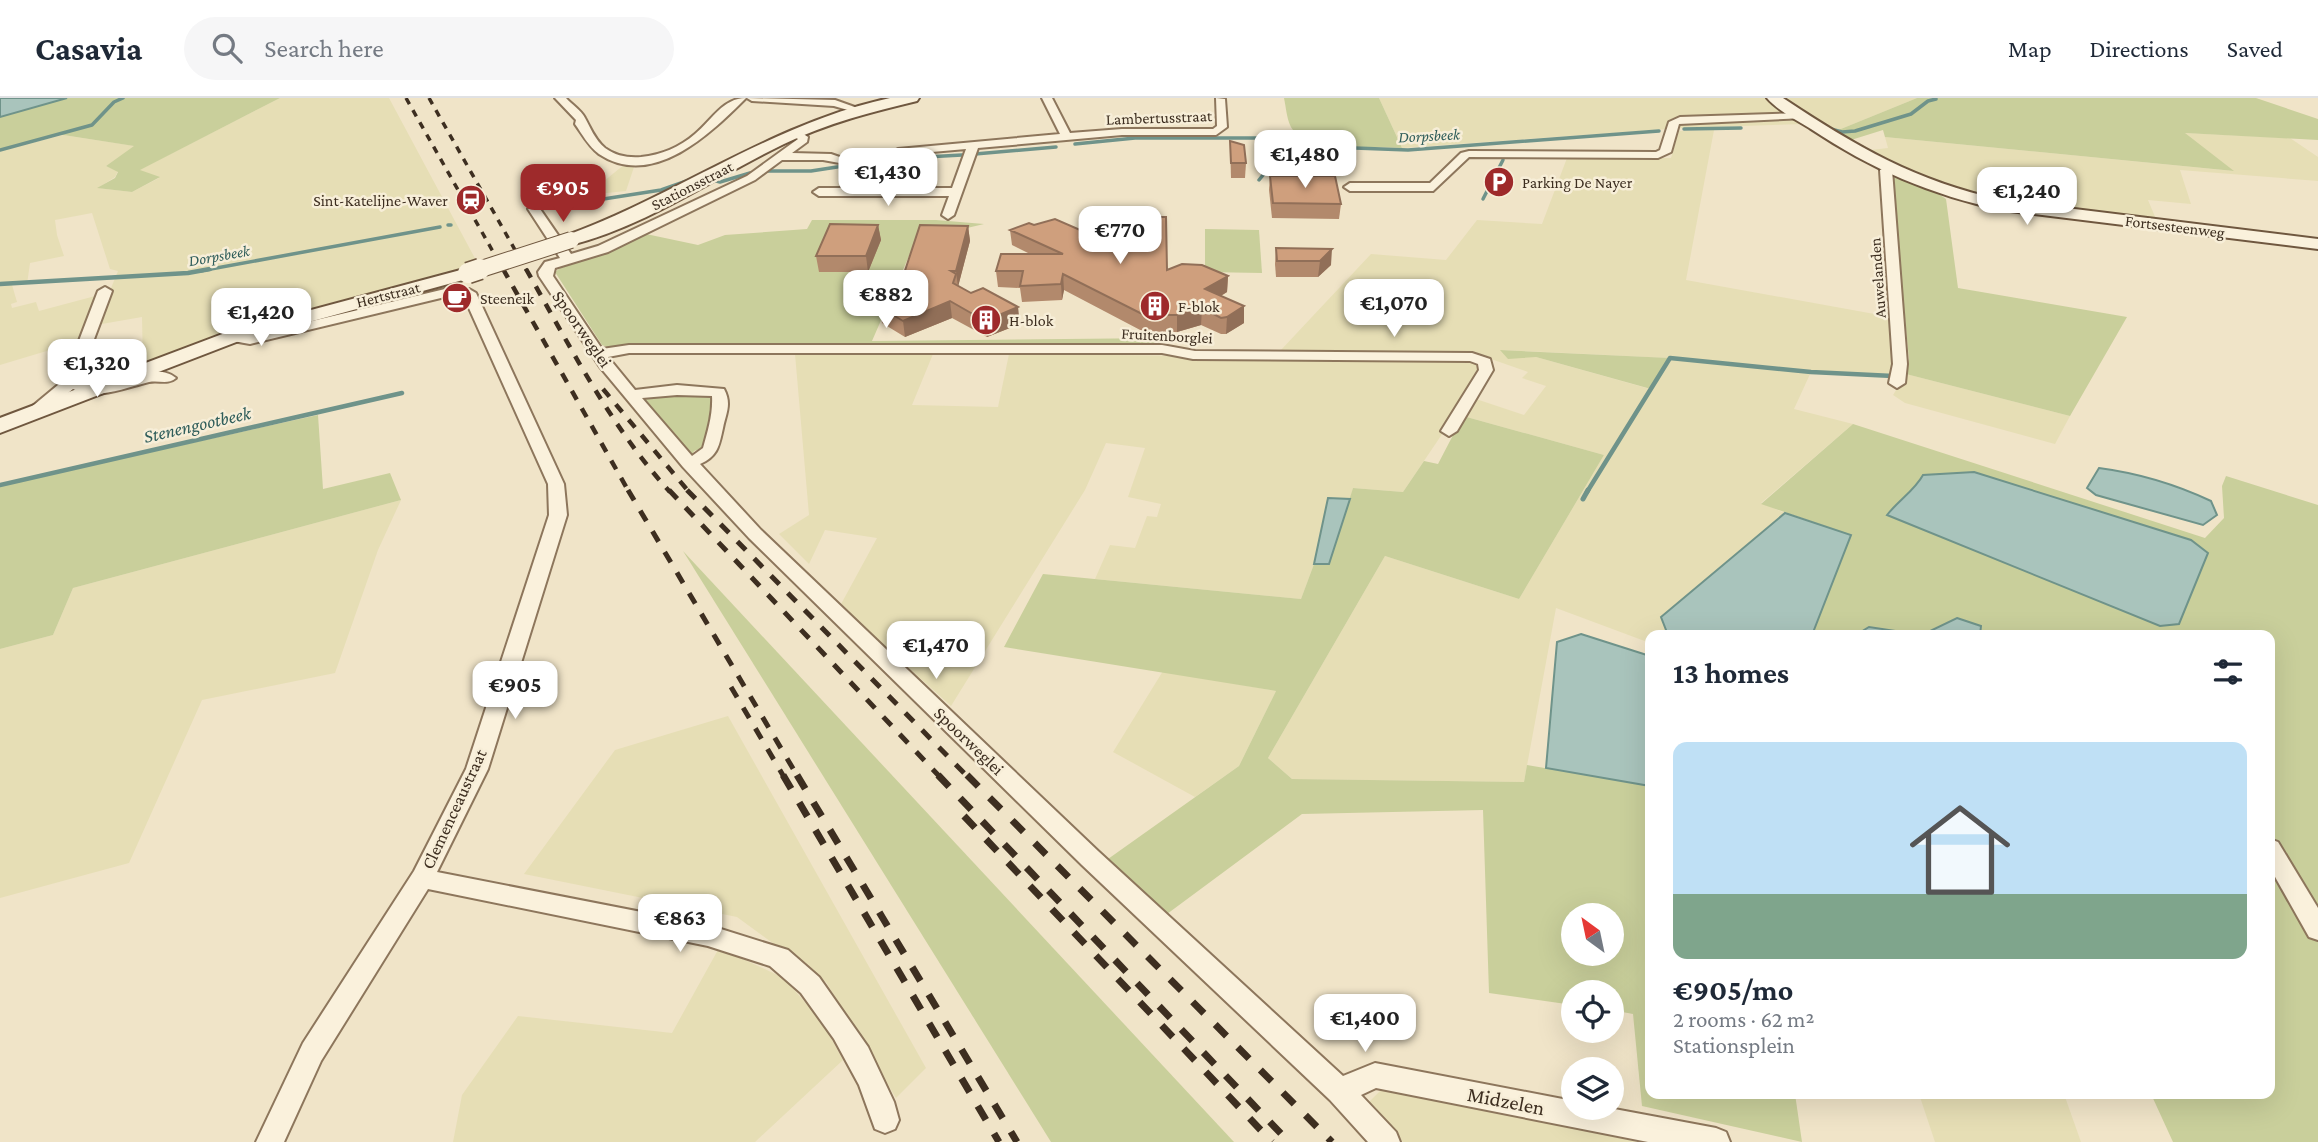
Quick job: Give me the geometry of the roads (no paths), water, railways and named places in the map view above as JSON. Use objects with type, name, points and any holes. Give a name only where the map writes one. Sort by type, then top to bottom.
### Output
[{"type":"street","points":[[560,98],[581,120],[580,124],[600,149],[614,158],[636,160],[656,158],[678,151],[691,143],[741,98]]},
{"type":"street","points":[[752,98],[835,103],[858,110]]},
{"type":"street","name":"Stationsstraat","points":[[570,249],[795,133],[858,110],[912,98]]},
{"type":"street","points":[[898,152],[1067,138],[1047,98]]},
{"type":"street","name":"Fortsesteenweg","points":[[1774,98],[1843,145],[1886,170],[1937,190],[2002,205],[2315,246]]},
{"type":"street","name":"Lambertusstraat","points":[[1067,138],[1122,132],[1216,132],[1222,127],[1220,99]]},
{"type":"street","points":[[1350,187],[1433,187],[1465,155],[1658,155],[1665,152],[1674,122],[1684,119],[1801,116]]},
{"type":"street","name":"Stationsstraat","points":[[468,273],[570,249],[603,249],[760,173],[803,140],[803,137],[795,133]]},
{"type":"street","points":[[948,215],[973,146]]},
{"type":"street","points":[[781,157],[818,155],[824,159],[845,161]]},
{"type":"street","name":"Auwelanden","points":[[1886,170],[1900,364],[1896,383]]},
{"type":"street","points":[[819,192],[957,192]]},
{"type":"street","points":[[534,209],[570,249]]},
{"type":"street","name":"Spoorweglei","points":[[570,249],[550,265],[545,272],[546,276],[598,354],[689,463],[807,587],[1090,858],[1340,1091],[1387,1142]]},
{"type":"street","name":"Hertstraat","points":[[0,426],[232,337],[468,273]]},
{"type":"street","name":"Hertstraat","points":[[32,415],[71,381],[105,292]]},
{"type":"street","name":"Clemenceaustraat","points":[[232,337],[250,340],[445,293],[469,293],[556,484],[558,515],[477,769],[422,878],[312,1052],[270,1142]]},
{"type":"street","name":"Clemenceaustraat","points":[[248,353],[337,328],[351,316]]},
{"type":"street","name":"Fruitenborglei","points":[[598,354],[643,348],[1149,349],[1179,350],[1193,355],[1472,357],[1485,362],[1486,370],[1449,431]]},
{"type":"street","name":"Hertstraat","points":[[58,395],[122,370]]},
{"type":"street","points":[[93,390],[107,392],[158,376],[168,378]]},
{"type":"street","points":[[632,396],[677,390],[719,392],[721,414],[716,419],[710,451],[702,458],[689,463]]},
{"type":"street","points":[[2275,857],[2318,930]]},
{"type":"street","points":[[422,878],[696,934],[781,959],[805,978],[832,1014],[865,1068],[881,1102],[885,1120]]},
{"type":"street","name":"Midzelen","points":[[1340,1091],[1375,1075],[1716,1142]]},
{"type":"water","points":[[0,98],[67,98],[0,117]]},
{"type":"water","points":[[2099,468],[2142,476],[2184,490],[2211,501],[2217,515],[2203,525],[2096,495],[2087,488]]},
{"type":"water","points":[[1974,472],[2191,540],[2208,553],[2179,624],[2160,626],[1887,515],[1916,486],[1923,475]]},
{"type":"water","points":[[1328,498],[1350,499],[1329,564],[1314,564]]},
{"type":"water","points":[[1785,513],[1851,535],[1814,630],[1666,630],[1661,617]]},
{"type":"water","points":[[1957,618],[1981,626],[1981,630],[1932,630]]},
{"type":"water","points":[[1869,627],[1889,630],[1864,630]]},
{"type":"water","points":[[1581,634],[1645,654],[1645,785],[1546,768],[1557,642]]},
{"type":"waterway","points":[[0,150],[92,125],[114,102],[123,98]]},
{"type":"waterway","name":"Dorpsbeek","points":[[1827,128],[1842,132],[1855,131],[1911,114],[1928,101],[1936,99],[1934,98]]},
{"type":"waterway","name":"Dorpsbeek","points":[[1684,129],[1741,128]]},
{"type":"waterway","name":"Dorpsbeek","points":[[1290,141],[1328,147],[1408,150],[1659,131]]},
{"type":"waterway","name":"Dorpsbeek","points":[[1075,144],[1135,138],[1273,138],[1290,141]]},
{"type":"waterway","points":[[1259,180],[1290,141]]},
{"type":"waterway","name":"Dorpsbeek","points":[[975,154],[1056,147]]},
{"type":"waterway","name":"Dorpsbeek","points":[[767,171],[811,171],[889,159],[962,155]]},
{"type":"waterway","points":[[1483,199],[1503,160]]},
{"type":"waterway","name":"Dorpsbeek","points":[[713,180],[720,182],[750,173]]},
{"type":"waterway","name":"Dorpsbeek","points":[[546,208],[661,190],[698,177]]},
{"type":"waterway","name":"Dorpsbeek","points":[[200,271],[440,227]]},
{"type":"waterway","name":"Dorpsbeek","points":[[0,284],[188,273],[210,269]]},
{"type":"waterway","points":[[1587,492],[1670,358],[1811,372],[1893,376]]},
{"type":"waterway","name":"Stenengootbeek","points":[[0,485],[402,393]]},
{"type":"waterway","points":[[1583,499],[1588,490]]},
{"type":"railway","points":[[406,98],[504,271]]},
{"type":"railway","points":[[429,98],[527,271]]},
{"type":"railway","points":[[503,269],[629,492]]},
{"type":"railway","points":[[526,269],[610,413],[648,467],[670,492]]},
{"type":"railway","points":[[603,389],[689,492]]},
{"type":"railway","points":[[628,490],[798,777]]},
{"type":"railway","points":[[669,490],[940,777]]},
{"type":"railway","points":[[687,490],[968,777]]},
{"type":"railway","points":[[731,687],[784,777]]},
{"type":"railway","points":[[783,775],[999,1142]]},
{"type":"railway","points":[[797,775],[1017,1142]]},
{"type":"railway","points":[[938,775],[1289,1142]]},
{"type":"railway","points":[[967,775],[1332,1142]]},
{"type":"railway","points":[[964,816],[1272,1142]]},
{"type":"place","name":"Parking De Nayer","points":[[1499,182]]},
{"type":"place","name":"Sint-Katelijne-Waver","points":[[471,200]]},
{"type":"place","name":"Steeneik","points":[[457,298]]},
{"type":"place","name":"F-blok","points":[[1155,306]]},
{"type":"place","name":"H-blok","points":[[986,320]]}]
